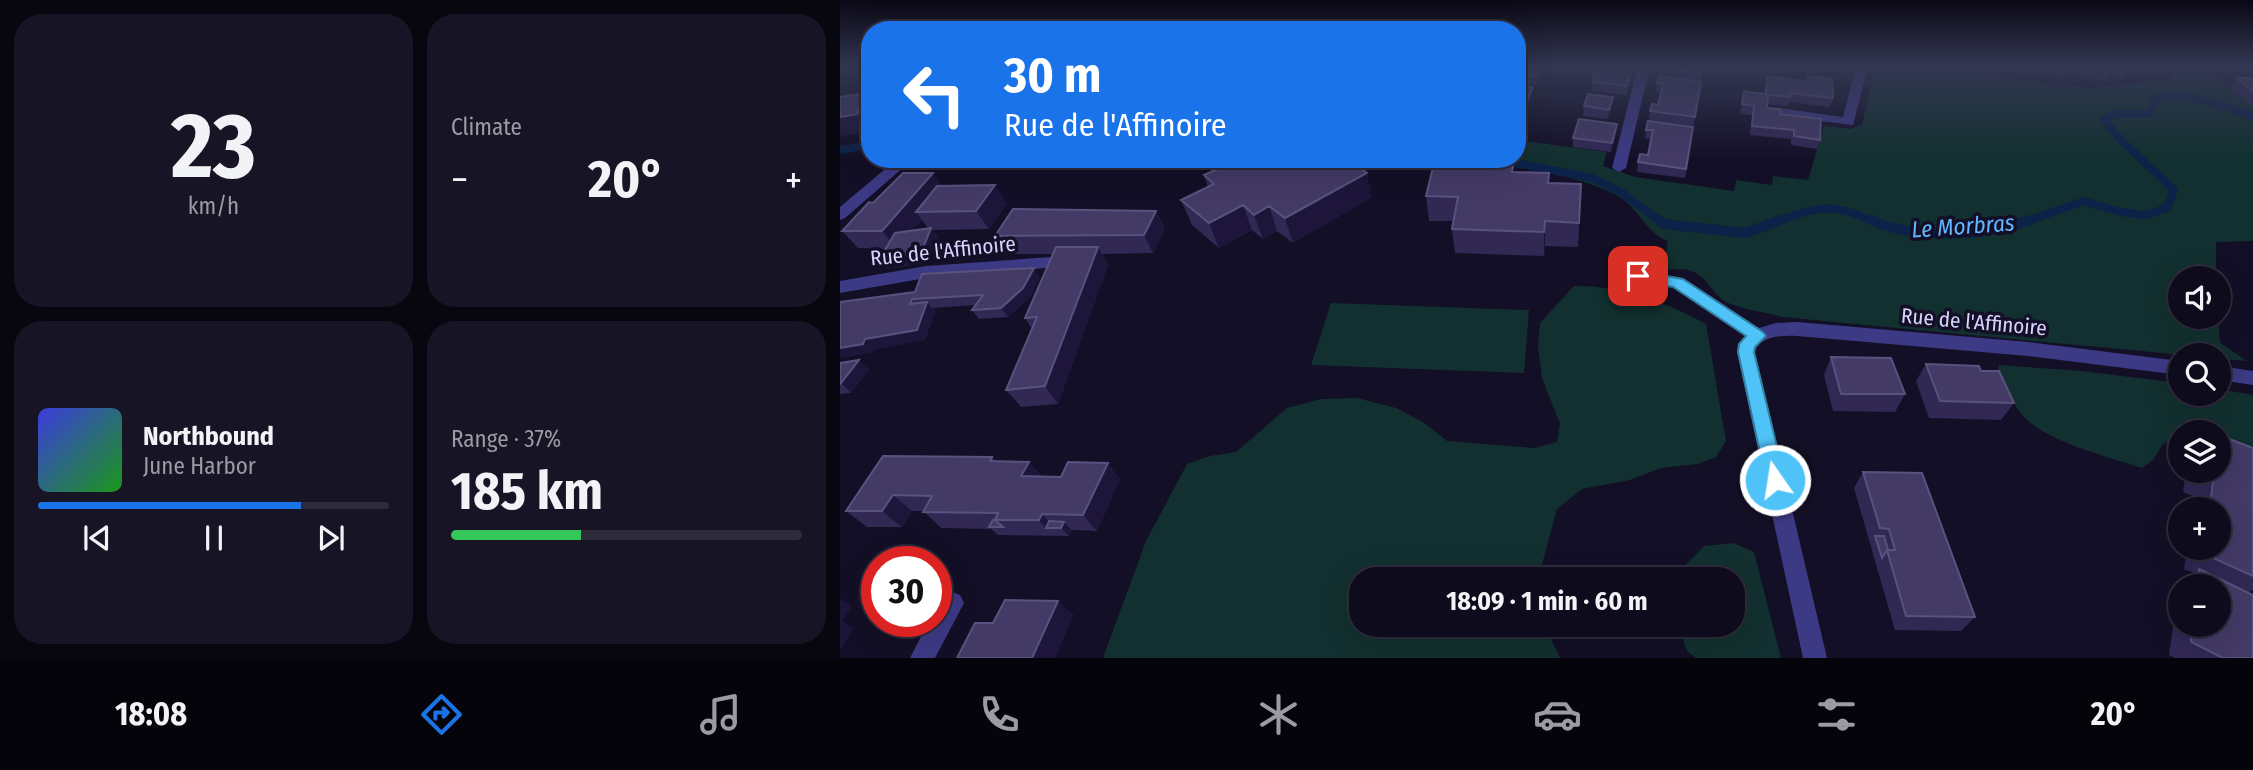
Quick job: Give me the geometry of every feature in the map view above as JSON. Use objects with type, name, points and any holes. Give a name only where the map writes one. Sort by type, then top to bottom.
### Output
[{"type":"street","points":[[1619,168],[1636,97]]},
{"type":"street","points":[[1779,112],[1848,122],[1854,97]]},
{"type":"street","points":[[840,215],[895,168]]},
{"type":"street","name":"Rue de l'Affinoire","points":[[840,286],[926,272],[1051,263]]},
{"type":"street","points":[[1638,276],[1677,282],[1760,334],[1747,344],[1746,352],[1815,658]]},
{"type":"street","name":"Rue de l'Affinoire","points":[[1760,334],[1786,329],[1839,332],[2028,349],[2168,366]]},
{"type":"street","points":[[2231,375],[2253,378]]},
{"type":"street","points":[[922,658],[933,637]]},
{"type":"green space","points":[[1868,97],[2241,97],[2253,107],[2253,241],[2216,242],[2216,266],[2168,266],[2168,329],[2219,329],[2220,343],[2168,343],[2168,354],[1782,317],[1741,307],[1723,300],[1697,273],[1663,269],[1668,241],[1654,232],[1624,200],[1582,181],[1519,168],[1526,168],[1526,141],[1607,152],[1603,166],[1635,177],[1734,191],[1736,180],[1772,185],[1773,176],[1808,180],[1824,126],[1850,129],[1862,125]]},
{"type":"green space","points":[[1574,286],[1592,286],[1643,296],[1706,324],[1726,441],[1716,457],[1698,464],[1661,468],[1630,480],[1582,489],[1557,509],[1541,567],[1349,567],[1349,637],[1550,637],[1560,658],[1103,658],[1146,541],[1187,464],[1210,456],[1236,452],[1287,408],[1321,399],[1357,398],[1396,408],[1423,422],[1447,441],[1535,448],[1557,442],[1560,424],[1542,378],[1538,346],[1540,323]]},
{"type":"green space","points":[[1331,303],[1529,310],[1524,373],[1311,365]]},
{"type":"green space","points":[[2231,350],[2247,361],[2231,360]]},
{"type":"green space","points":[[1999,365],[2081,371],[2168,382],[2168,406],[2231,406],[2231,391],[2253,395],[2253,457],[2231,449],[2231,420],[2168,420],[2168,443],[2163,444],[2153,460],[2142,468],[2073,446],[2026,419],[2017,408],[1998,369]]},
{"type":"green space","points":[[1733,543],[1754,552],[1781,658],[1696,658],[1687,651],[1682,637],[1745,637],[1745,567],[1684,567],[1704,546]]},
{"type":"building","points":[[840,97],[861,97],[857,114],[840,117]]},
{"type":"building","points":[[1587,97],[1613,97],[1609,110],[1584,106]]},
{"type":"building","points":[[1660,97],[1698,97],[1695,117],[1650,111],[1652,104],[1658,105]]},
{"type":"building","points":[[1743,97],[1768,97],[1767,108],[1780,109],[1780,114],[1821,119],[1820,140],[1794,136],[1794,130],[1752,126],[1754,106],[1742,104]]},
{"type":"building","points":[[1579,119],[1617,124],[1612,143],[1573,138]]},
{"type":"building","points":[[1648,121],[1693,127],[1686,169],[1638,162],[1640,154],[1648,155],[1653,130],[1646,130]]},
{"type":"building","points":[[1220,168],[1360,168],[1367,173],[1285,218],[1269,206],[1254,215],[1243,205],[1209,223],[1181,200],[1214,184],[1204,175]]},
{"type":"building","points":[[1433,168],[1513,168],[1512,172],[1549,173],[1548,183],[1581,184],[1579,223],[1545,221],[1544,232],[1452,229],[1458,197],[1426,196]]},
{"type":"building","points":[[903,173],[933,173],[882,231],[842,231],[869,202],[873,203]]},
{"type":"building","points":[[995,185],[976,211],[916,212],[937,186]]},
{"type":"building","points":[[1013,209],[1156,211],[1144,235],[995,236]]},
{"type":"building","points":[[931,228],[921,253],[879,260],[895,233]]},
{"type":"building","points":[[1056,247],[1098,247],[1045,386],[1006,390],[1037,317],[1025,318]]},
{"type":"building","points":[[1034,268],[1023,288],[1001,308],[972,310],[983,295],[912,299],[910,304],[927,302],[917,330],[865,339],[863,344],[840,348],[840,302],[915,292],[922,274]]},
{"type":"building","points":[[1831,357],[1891,358],[1905,394],[1841,394]]},
{"type":"building","points":[[859,360],[841,383],[840,384],[840,363]]},
{"type":"building","points":[[1926,364],[1979,366],[1981,371],[1999,371],[2014,403],[1940,401]]},
{"type":"building","points":[[2231,440],[2253,448],[2253,576],[2217,560],[2231,560],[2231,497],[2211,497],[2213,483],[2231,483]]},
{"type":"building","points":[[883,456],[992,457],[990,461],[1029,462],[1021,476],[1061,477],[1068,462],[1108,463],[1083,515],[1042,514],[1039,520],[995,520],[998,513],[923,512],[932,496],[893,495],[882,511],[846,511]]},
{"type":"building","points":[[1863,472],[1922,473],[1975,617],[1906,616],[1887,550],[1895,550],[1889,529],[1880,528]]},
{"type":"building","points":[[995,520],[1003,527],[989,527]]},
{"type":"building","points":[[1049,521],[1064,522],[1061,528],[1046,528]]},
{"type":"building","points":[[1875,536],[1884,536],[1888,550],[1882,558]]},
{"type":"building","points":[[2231,584],[2253,595],[2253,658],[2223,658],[2191,642],[2192,637],[2231,637]]},
{"type":"building","points":[[1005,600],[1058,601],[1032,658],[957,658],[975,623],[993,623]]},
{"type":"waterway","name":"Le Morbras","points":[[2025,222],[2084,201],[2120,212],[2145,215],[2167,208],[2174,190],[2121,140],[2104,120],[2115,114],[2149,114],[2154,99],[2180,97],[2216,104],[2253,117]]},
{"type":"waterway","name":"Le Morbras","points":[[840,150],[861,146]]},
{"type":"waterway","name":"Le Morbras","points":[[1526,165],[1592,178],[1621,192],[1661,222]]},
{"type":"waterway","name":"Le Morbras","points":[[1776,222],[1826,208],[1847,211],[1875,222]]},
{"type":"waterway","name":"Le Morbras","points":[[1659,220],[1664,224],[1745,233],[1781,220]]},
{"type":"waterway","name":"Le Morbras","points":[[1871,220],[1908,231],[1929,233],[1993,230],[2030,220]]},
{"type":"route","points":[[1638,276],[1677,282],[1758,336],[1747,344],[1746,352],[1775,480]]}]
